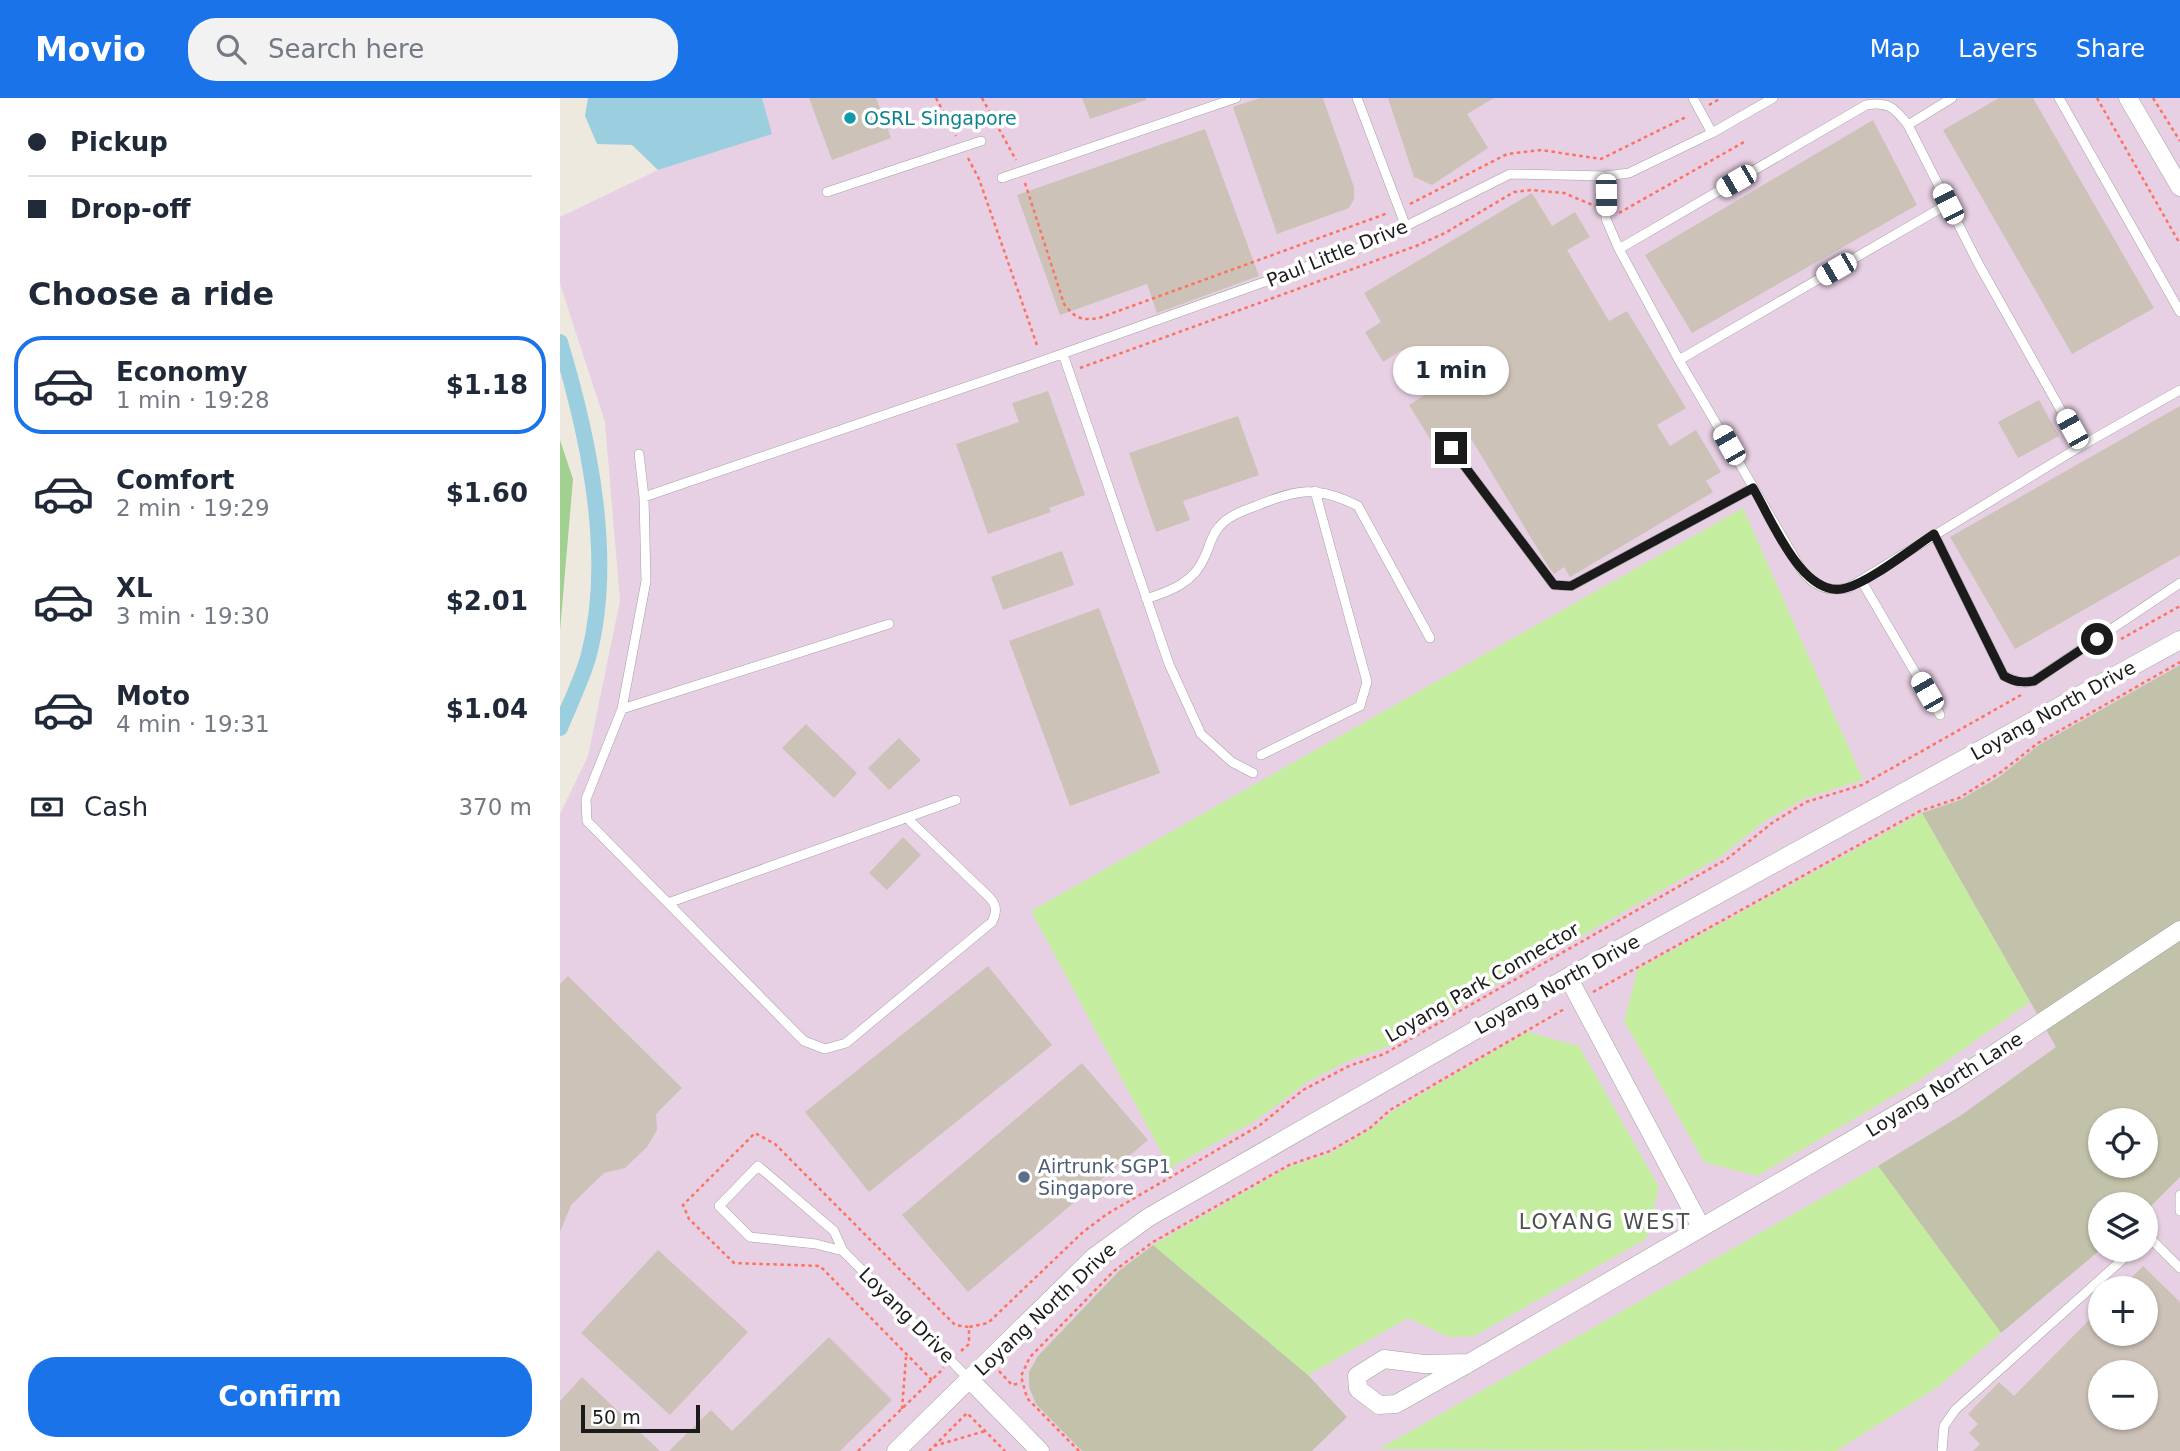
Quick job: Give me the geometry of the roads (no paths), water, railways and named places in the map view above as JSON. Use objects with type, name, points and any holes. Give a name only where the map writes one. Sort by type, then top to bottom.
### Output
[{"type":"street","points":[[2128,98],[2180,187]]},
{"type":"street","name":"Loyang North Drive","points":[[971,1380],[1094,1257],[1149,1217],[1568,977],[2180,640]]},
{"type":"street","name":"Loyang North Lane","points":[[1469,1363],[1424,1364],[1384,1359],[1357,1376],[1358,1388],[1379,1405],[1396,1404],[1469,1363],[1955,1080],[2180,930]]},
{"type":"street","points":[[1568,977],[1701,1227]]},
{"type":"street","name":"Loyang Drive","points":[[896,1451],[971,1380],[1040,1451]]},
{"type":"lane","points":[[1002,178],[1236,98]]},
{"type":"lane","points":[[1357,98],[1406,227]]},
{"type":"lane","points":[[1693,98],[1712,133]]},
{"type":"lane","name":"Paul Little Drive","points":[[644,497],[1063,354],[1368,245],[1510,174],[1606,176],[1629,173],[1712,133],[1773,98]]},
{"type":"lane","points":[[1908,125],[1951,98]]},
{"type":"lane","points":[[2059,98],[2180,312]]},
{"type":"lane","points":[[1619,249],[1866,105],[1880,102],[1895,108],[1908,125],[1948,204],[2081,446]]},
{"type":"lane","points":[[827,192],[981,141]]},
{"type":"lane","points":[[1606,176],[1606,216],[1619,249],[1753,488],[1807,578],[1816,585],[1837,590],[1861,580],[2081,446],[2180,390]]},
{"type":"lane","points":[[1679,360],[1948,204]]},
{"type":"lane","points":[[1063,354],[1169,664],[1201,734],[1232,762],[1253,773]]},
{"type":"lane","points":[[1451,448],[1554,585],[1571,586],[1753,488]]},
{"type":"lane","points":[[639,454],[644,497],[646,581],[622,709],[586,799],[584,814],[591,828],[804,1041],[814,1047],[835,1048],[846,1043],[995,917],[995,906],[989,897],[907,818]]},
{"type":"lane","points":[[1146,598],[1174,590],[1192,576],[1205,559],[1211,538],[1230,517],[1292,491],[1315,491],[1338,496],[1358,506],[1430,638]]},
{"type":"lane","points":[[1261,755],[1360,706],[1367,682],[1315,491]]},
{"type":"lane","points":[[1934,534],[2004,676],[2022,683],[2034,681],[2180,583]]},
{"type":"lane","points":[[1861,580],[1940,715]]},
{"type":"lane","points":[[622,709],[888,624]]},
{"type":"lane","points":[[668,903],[956,800]]},
{"type":"lane","name":"Loyang Drive","points":[[843,1251],[816,1244],[750,1237],[719,1206],[758,1166],[834,1231],[843,1251],[971,1380]]},
{"type":"lane","points":[[2180,1195],[2180,1211]]},
{"type":"lane","points":[[2158,1246],[2180,1268]]},
{"type":"lane","points":[[1942,1451],[1944,1426],[1955,1410],[2120,1262]]},
{"type":"water","points":[[588,98],[762,98],[772,134],[658,170],[632,145],[597,144],[585,116]]},
{"type":"waterway","points":[[560,342],[589,458],[599,540],[596,620],[588,658],[560,728]]},
{"type":"place","name":"OSRL Singapore","points":[[850,118]]},
{"type":"place","name":"Airtrunk SGP1 Singapore","points":[[1024,1177]]},
{"type":"district","name":"LOYANG WEST","points":[[1605,1222]]}]
